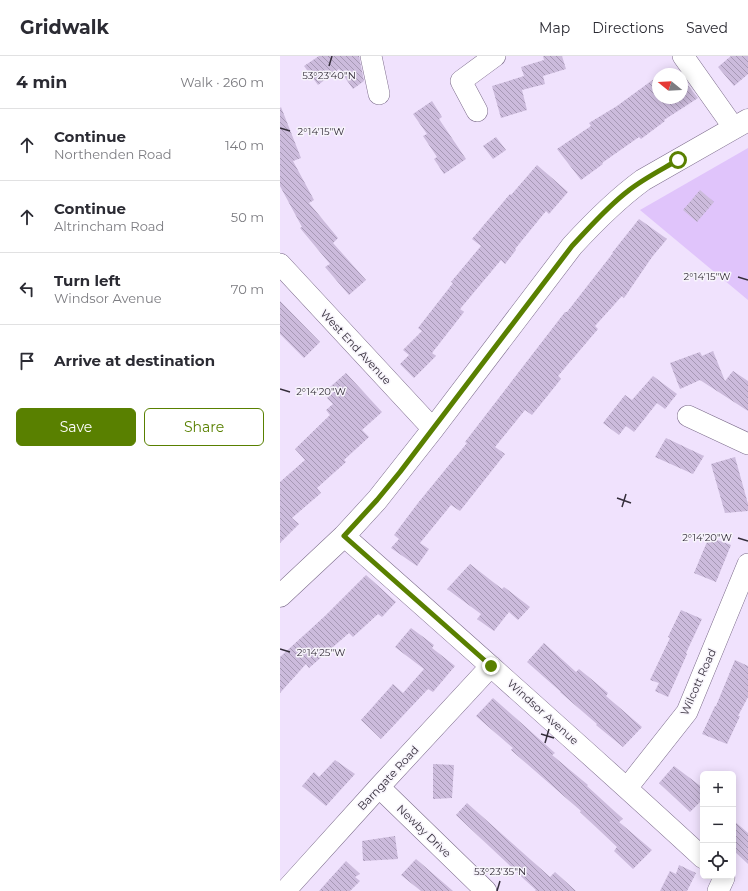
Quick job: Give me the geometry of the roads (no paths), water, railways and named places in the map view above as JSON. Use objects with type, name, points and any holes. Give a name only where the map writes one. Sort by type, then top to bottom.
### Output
[{"type":"main road","points":[[280,596],[344,536],[377,500],[572,246],[596,220],[628,191],[643,180],[741,124]]},
{"type":"street","points":[[370,56],[379,94]]},
{"type":"street","points":[[477,111],[461,81],[494,56]]},
{"type":"street","points":[[683,56],[741,124]]},
{"type":"street","name":"West End Avenue","points":[[280,264],[433,429]]},
{"type":"street","points":[[688,416],[748,444]]},
{"type":"street","name":"Windsor Avenue","points":[[344,536],[491,666],[700,855]]},
{"type":"street","name":"Wilcott Road","points":[[627,788],[687,712],[748,564]]},
{"type":"street","name":"Barngate Road","points":[[285,891],[491,666]]},
{"type":"street","name":"Newby Drive","points":[[379,787],[486,891]]},
{"type":"street","points":[[718,891],[724,879]]}]
